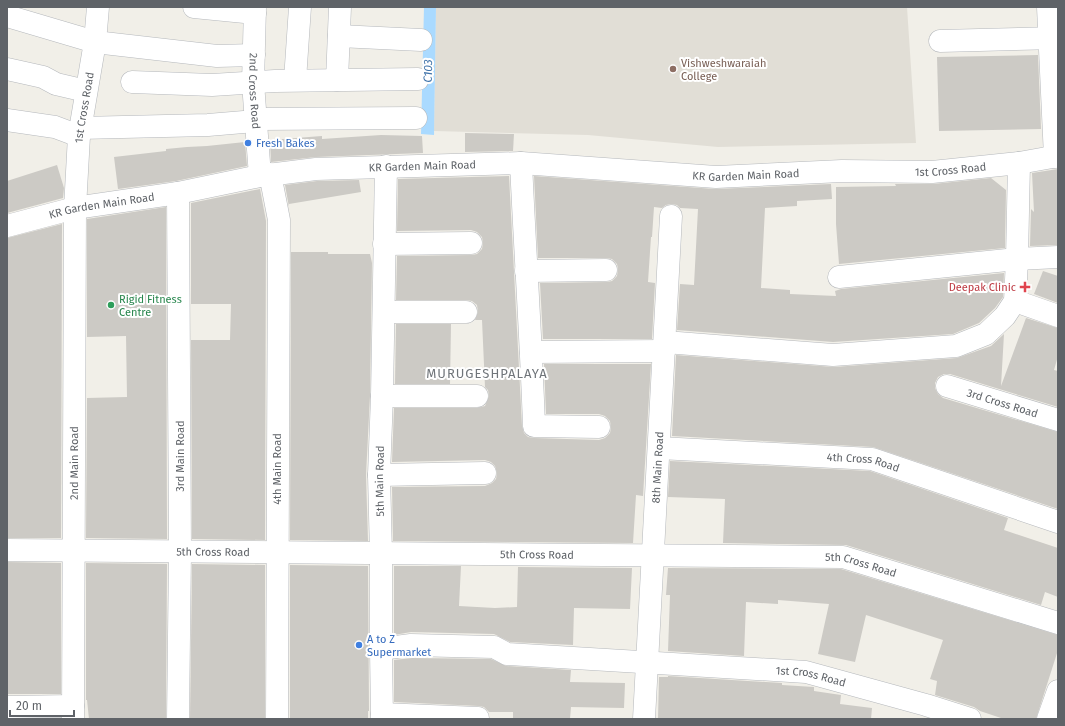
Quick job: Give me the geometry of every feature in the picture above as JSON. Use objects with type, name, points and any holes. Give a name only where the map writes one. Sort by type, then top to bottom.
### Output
[{"type":"street","name":"1st Cross Road","points":[[75,208],[80,132],[95,42],[98,7]]},
{"type":"street","points":[[194,7],[255,10]]},
{"type":"street","points":[[295,80],[300,7]]},
{"type":"street","points":[[337,80],[340,7]]},
{"type":"street","points":[[1048,7],[1054,38],[1056,156]]},
{"type":"street","name":"2nd Cross Road","points":[[255,10],[253,83],[256,120],[265,175],[279,220]]},
{"type":"street","points":[[7,16],[95,42],[218,56],[254,55]]},
{"type":"street","points":[[339,36],[421,40]]},
{"type":"street","points":[[940,41],[1054,38]]},
{"type":"street","points":[[7,69],[43,77],[56,84],[86,91]]},
{"type":"street","points":[[132,82],[171,85],[186,83],[212,85],[295,80],[418,79]]},
{"type":"street","points":[[7,120],[80,132],[208,125],[256,120],[416,118]]},
{"type":"street","name":"1st Cross Road","points":[[842,171],[932,172],[1019,163],[1056,156]]},
{"type":"street","points":[[521,163],[534,426],[599,427]]},
{"type":"street","name":"KR Garden Main Road","points":[[7,226],[75,208],[178,193],[265,175],[316,169],[521,163],[716,177],[842,171]]},
{"type":"street","points":[[531,352],[664,347],[834,356],[956,346],[986,334],[1005,316],[1014,301],[1017,259],[1019,163]]},
{"type":"street","name":"5th Main Road","points":[[382,716],[379,475],[384,312],[386,166]]},
{"type":"street","name":"3rd Main Road","points":[[178,193],[180,552],[178,719]]},
{"type":"street","name":"2nd Main Road","points":[[73,713],[75,550],[75,208]]},
{"type":"street","name":"8th Main Road","points":[[644,719],[671,216]]},
{"type":"street","name":"4th Main Road","points":[[277,719],[279,220]]},
{"type":"street","points":[[384,244],[470,243]]},
{"type":"street","points":[[839,277],[1017,259],[1058,257]]},
{"type":"street","points":[[526,271],[606,270]]},
{"type":"street","points":[[1014,301],[1058,316]]},
{"type":"street","points":[[384,312],[466,312]]},
{"type":"street","name":"3rd Cross Road","points":[[947,386],[1058,420]]},
{"type":"street","points":[[382,396],[477,396]]},
{"type":"street","name":"4th Cross Road","points":[[659,448],[872,459],[1058,522]]},
{"type":"street","points":[[379,475],[485,473]]},
{"type":"street","name":"5th Cross Road","points":[[7,550],[843,557],[1058,623]]},
{"type":"street","points":[[380,649],[411,645],[494,647],[507,654],[647,663]]},
{"type":"street","name":"1st Cross Road","points":[[647,663],[806,672],[925,712],[970,719]]},
{"type":"street","points":[[1048,719],[1058,691]]},
{"type":"street","points":[[7,708],[73,713]]},
{"type":"street","points":[[382,716],[478,718]]},
{"type":"shaded area","name":"Vishweshwaraiah College","points":[[436,7],[907,7],[916,143],[718,147],[588,135],[434,131]]},
{"type":"water","name":"C103","points":[[424,7],[436,7],[434,135],[421,134]]},
{"type":"building","points":[[1038,55],[1041,129],[939,131],[937,57]]},
{"type":"building","points":[[465,133],[514,134],[513,151],[465,152]]},
{"type":"building","points":[[381,135],[422,136],[423,153],[316,157],[271,162],[270,140],[322,136],[322,139]]},
{"type":"building","points":[[245,142],[247,166],[176,181],[118,189],[114,157],[166,151],[166,149]]},
{"type":"building","points":[[57,165],[64,188],[63,198],[7,213],[7,181]]},
{"type":"building","points":[[1058,169],[1058,245],[1030,246],[1031,209],[1034,212],[1032,173]]},
{"type":"building","points":[[509,176],[522,426],[524,433],[528,437],[534,438],[599,440],[605,438],[610,433],[610,421],[605,416],[599,414],[546,414],[544,364],[651,364],[643,496],[636,495],[633,543],[393,541],[392,487],[485,486],[492,483],[496,479],[497,473],[495,466],[491,462],[485,460],[392,462],[394,408],[477,408],[485,406],[489,396],[488,390],[485,387],[482,320],[475,320],[478,312],[477,305],[472,301],[466,300],[396,300],[397,256],[477,254],[482,249],[482,237],[477,232],[471,230],[397,231],[398,179]]},
{"type":"building","points":[[534,176],[715,189],[831,184],[832,199],[797,201],[797,206],[765,208],[761,288],[790,290],[790,294],[836,296],[835,291],[841,289],[1004,273],[1003,297],[995,308],[979,323],[953,334],[833,342],[677,330],[680,284],[694,285],[698,209],[680,208],[677,205],[671,204],[662,208],[654,207],[648,282],[655,283],[652,339],[543,339],[540,283],[607,282],[612,281],[617,276],[618,269],[617,264],[612,259],[606,258],[538,258]]},
{"type":"building","points":[[991,178],[1006,190],[1005,248],[839,264],[836,224],[836,187],[933,184]]},
{"type":"building","points":[[359,180],[361,192],[289,204],[289,207],[285,185],[317,181]]},
{"type":"building","points":[[260,189],[266,221],[265,540],[192,539],[191,340],[230,340],[231,304],[191,304],[191,203]]},
{"type":"building","points":[[166,207],[167,539],[86,538],[87,398],[127,397],[126,336],[87,337],[87,219]]},
{"type":"building","points":[[62,224],[61,538],[7,538],[7,238]]},
{"type":"building","points":[[291,252],[370,254],[372,263],[370,396],[366,475],[368,541],[290,540]]},
{"type":"building","points":[[1043,271],[1058,276],[1058,303],[1034,294]]},
{"type":"building","points":[[1026,318],[1058,328],[1058,356],[1054,370],[1058,371],[1058,407],[950,374],[944,374],[938,377],[935,383],[935,388],[938,394],[943,398],[1058,432],[1058,509],[873,447],[672,436],[676,355],[834,367],[957,358],[991,346],[1004,334],[1001,386]]},
{"type":"building","points":[[396,324],[451,324],[450,384],[395,384]]},
{"type":"building","points":[[670,461],[870,471],[1008,518],[1004,530],[1058,548],[1058,597],[1045,592],[1041,605],[846,545],[723,543],[725,499],[668,497]]},
{"type":"building","points":[[7,562],[61,563],[61,694],[7,694]]},
{"type":"building","points":[[86,563],[167,564],[166,719],[89,719],[86,700]]},
{"type":"building","points":[[192,564],[265,565],[265,719],[190,719]]},
{"type":"building","points":[[290,565],[368,566],[368,718],[290,719]]},
{"type":"building","points":[[394,566],[461,566],[459,606],[495,608],[517,607],[518,567],[632,568],[630,609],[574,608],[573,645],[510,642],[494,634],[411,632],[394,635]]},
{"type":"building","points":[[668,568],[841,569],[1058,635],[1058,650],[1036,719],[1004,719],[980,711],[974,707],[935,695],[937,681],[930,679],[943,640],[866,615],[855,662],[818,654],[829,604],[778,600],[778,604],[746,602],[744,656],[668,651],[670,595],[666,595]]},
{"type":"building","points":[[412,658],[491,659],[506,666],[571,670],[570,682],[625,683],[624,708],[571,707],[570,719],[513,719],[513,712],[489,712],[484,707],[479,706],[394,702],[394,660]]},
{"type":"building","points":[[668,676],[782,683],[782,685],[814,687],[814,691],[841,695],[840,704],[872,708],[871,719],[658,719],[659,677]]},
{"type":"place","name":"Vishweshwaraiah College","points":[[673,69]]},
{"type":"place","name":"Fresh Bakes","points":[[248,143]]},
{"type":"place","name":"Deepak Clinic","points":[[1025,287]]},
{"type":"place","name":"Rigid Fitness Centre","points":[[111,305]]},
{"type":"place","name":"A to Z Supermarket","points":[[359,645]]},
{"type":"district","name":"MURUGESHPALAYA","points":[[487,373]]}]
